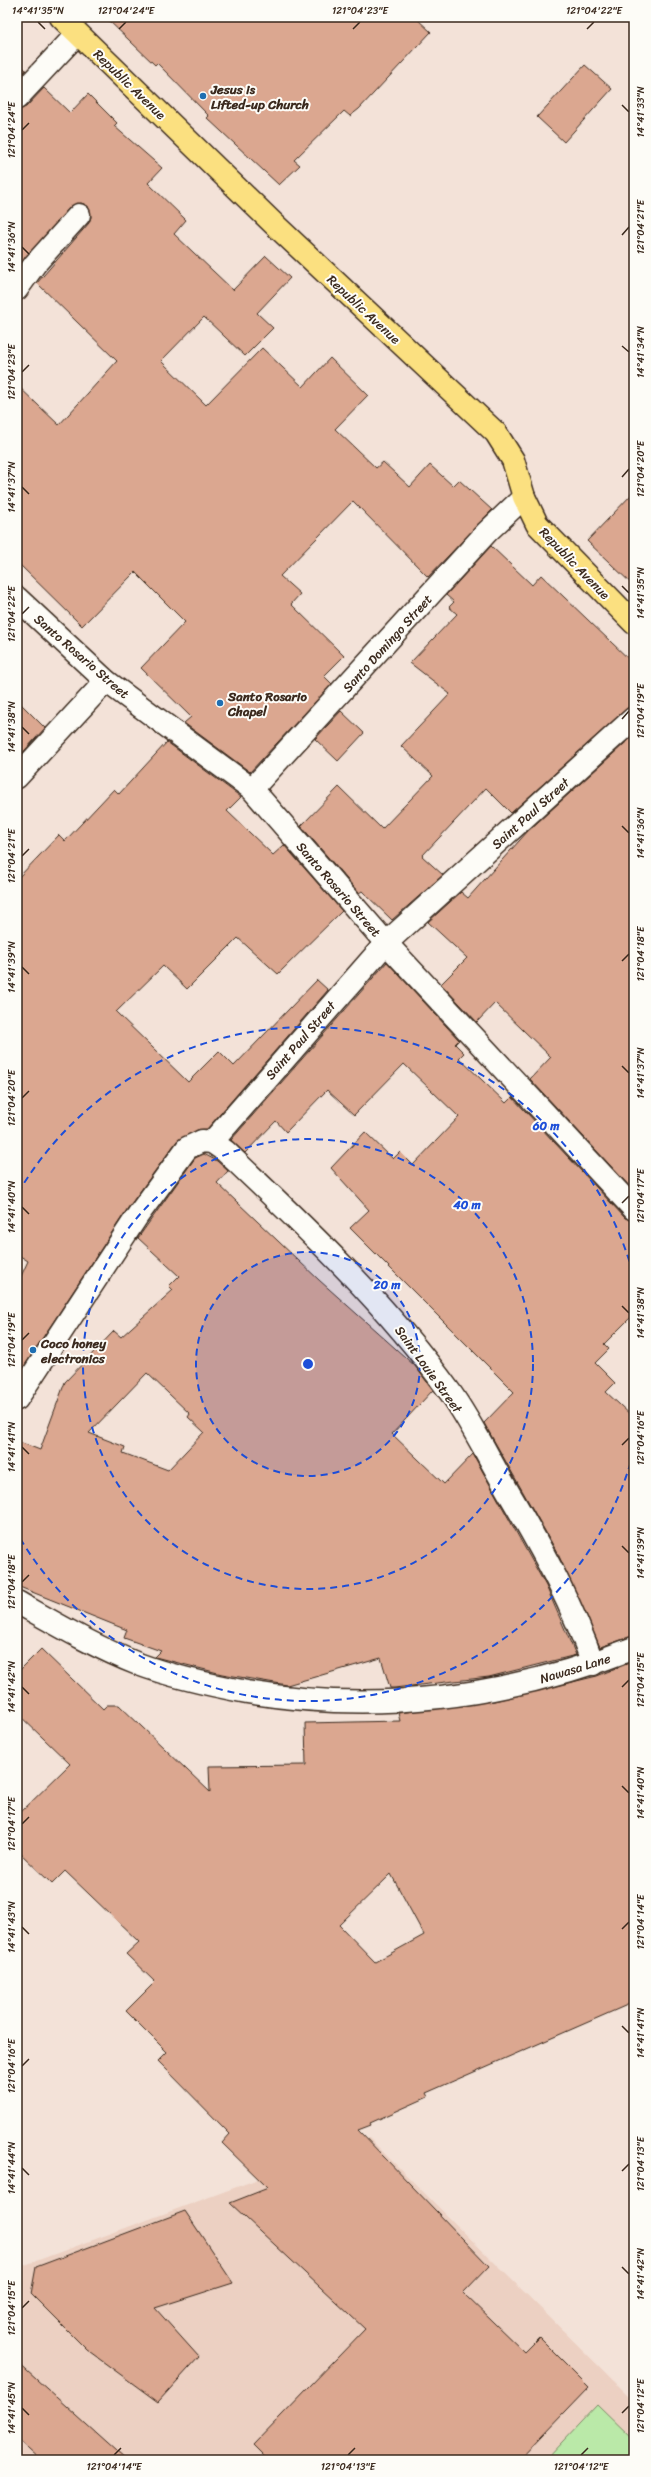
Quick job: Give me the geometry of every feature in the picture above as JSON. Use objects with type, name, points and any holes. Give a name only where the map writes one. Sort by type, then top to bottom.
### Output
[{"type":"main road","name":"Republic Avenue","points":[[60,17],[274,224],[496,433],[513,460],[524,498],[537,524],[554,544],[634,623]]},
{"type":"street","points":[[17,98],[77,34]]},
{"type":"street","points":[[17,289],[34,264],[79,215]]},
{"type":"street","name":"Santo Domingo Street","points":[[252,789],[487,532],[524,498]]},
{"type":"street","name":"Santo Rosario Street","points":[[17,598],[106,680],[252,789],[386,943],[634,1209]]},
{"type":"street","points":[[17,777],[106,680]]},
{"type":"street","name":"Saint Paul Street","points":[[212,1142],[386,943],[634,718]]},
{"type":"street","points":[[17,1399],[138,1216],[187,1148],[202,1141],[212,1142]]},
{"type":"street","name":"Saint Louie Street","points":[[212,1142],[225,1151],[348,1269],[398,1326],[451,1393],[545,1555],[583,1636],[593,1664]]},
{"type":"street","name":"Nawasa Lane","points":[[17,1602],[85,1641],[138,1664],[211,1685],[277,1697],[376,1703],[454,1696],[516,1685],[593,1664],[634,1648]]},
{"type":"shaded area","points":[[369,2138],[634,2401],[634,2460],[17,2460],[17,2268]]},
{"type":"green space","points":[[597,2405],[634,2441],[634,2460],[545,2460]]},
{"type":"building","points":[[105,17],[415,17],[431,32],[359,109],[350,116],[344,111],[294,160],[300,165],[279,185],[207,118],[209,116],[157,63],[155,65]]},
{"type":"building","points":[[17,62],[26,70],[17,80]]},
{"type":"building","points":[[585,65],[612,89],[564,142],[537,117]]},
{"type":"building","points":[[44,88],[70,113],[88,94],[117,123],[114,126],[162,168],[148,183],[186,220],[174,234],[233,290],[266,256],[290,278],[257,313],[273,328],[245,356],[204,317],[161,361],[206,405],[262,348],[303,387],[330,358],[368,395],[335,429],[376,468],[383,462],[410,487],[430,465],[453,486],[459,480],[492,510],[428,577],[353,501],[280,576],[300,594],[291,604],[344,656],[324,676],[332,684],[250,772],[184,723],[191,717],[141,668],[185,622],[135,572],[82,626],[17,562],[17,385],[59,425],[117,361],[37,283],[89,223],[91,217],[88,206],[81,203],[70,207],[17,268],[17,110],[26,107]]},
{"type":"building","points":[[634,492],[634,586],[587,541]]},
{"type":"building","points":[[491,546],[532,585],[541,575],[634,664],[634,706],[626,709],[511,813],[486,788],[422,856],[443,875],[392,920],[362,891],[359,893],[301,826],[339,787],[382,829],[433,776],[401,746],[450,694],[410,663],[457,614],[449,607],[454,602],[446,595]]},
{"type":"building","points":[[17,700],[45,728],[17,759]]},
{"type":"building","points":[[341,711],[364,733],[338,761],[315,739]]},
{"type":"building","points":[[634,735],[634,1191],[530,1079],[551,1057],[495,1003],[477,1022],[441,984],[467,958],[428,922],[461,892],[468,898],[528,831]]},
{"type":"building","points":[[167,742],[241,797],[227,811],[273,855],[284,845],[342,911],[278,974],[238,938],[187,989],[163,966],[116,1012],[188,1082],[219,1051],[234,1066],[317,980],[328,990],[207,1129],[197,1130],[177,1141],[128,1208],[23,1368],[17,1365],[17,1285],[28,1261],[17,1254],[17,879],[59,835],[65,841],[114,789],[119,794]]},
{"type":"building","points":[[387,962],[459,1040],[455,1044],[464,1053],[459,1058],[506,1103],[512,1097],[625,1218],[634,1221],[634,1314],[604,1344],[609,1349],[595,1363],[615,1383],[606,1392],[634,1418],[634,1636],[600,1647],[558,1554],[484,1423],[514,1392],[350,1228],[369,1210],[331,1168],[365,1132],[393,1159],[400,1152],[413,1165],[459,1117],[404,1064],[354,1115],[327,1090],[286,1132],[276,1121],[245,1153],[231,1140]]},
{"type":"building","points":[[204,1154],[217,1161],[228,1171],[217,1183],[319,1280],[415,1366],[433,1390],[392,1434],[444,1484],[473,1454],[546,1586],[576,1655],[489,1677],[394,1688],[390,1688],[381,1658],[287,1685],[222,1674],[155,1657],[161,1651],[124,1638],[127,1630],[17,1586],[17,1441],[40,1450],[65,1382],[114,1331],[121,1337],[173,1290],[169,1286],[179,1276],[138,1238],[195,1158]],"holes":[[[147,1373],[190,1414],[188,1417],[204,1432],[168,1470],[123,1453],[125,1447],[89,1433]]]},
{"type":"building","points":[[41,1649],[103,1709],[107,1705],[119,1705],[210,1792],[209,1766],[306,1765],[305,1723],[400,1721],[398,1713],[494,1701],[597,1676],[634,1661],[634,2002],[426,2093],[428,2097],[370,2123],[371,2125],[358,2130],[489,2266],[463,2293],[524,2352],[539,2337],[589,2387],[519,2460],[268,2460],[253,2445],[365,2329],[230,2203],[268,2188],[222,2143],[230,2134],[158,2061],[167,2052],[126,2011],[155,1982],[126,1954],[139,1942],[65,1871],[52,1884],[17,1850],[17,1816],[70,1764],[17,1713],[17,1673]],"holes":[[[391,1874],[424,1935],[375,1962],[339,1925]]]},
{"type":"building","points":[[185,2211],[233,2283],[155,2308],[199,2357],[158,2402],[87,2350],[31,2294],[36,2267]]},
{"type":"building","points":[[17,2362],[126,2460],[40,2460],[17,2439]]},
{"type":"place","name":"Jesus is Lifted-up Church","points":[[203,96]]},
{"type":"place","name":"Santo Rosario Chapel","points":[[220,703]]},
{"type":"place","name":"Coco honey electronics","points":[[33,1350]]}]
